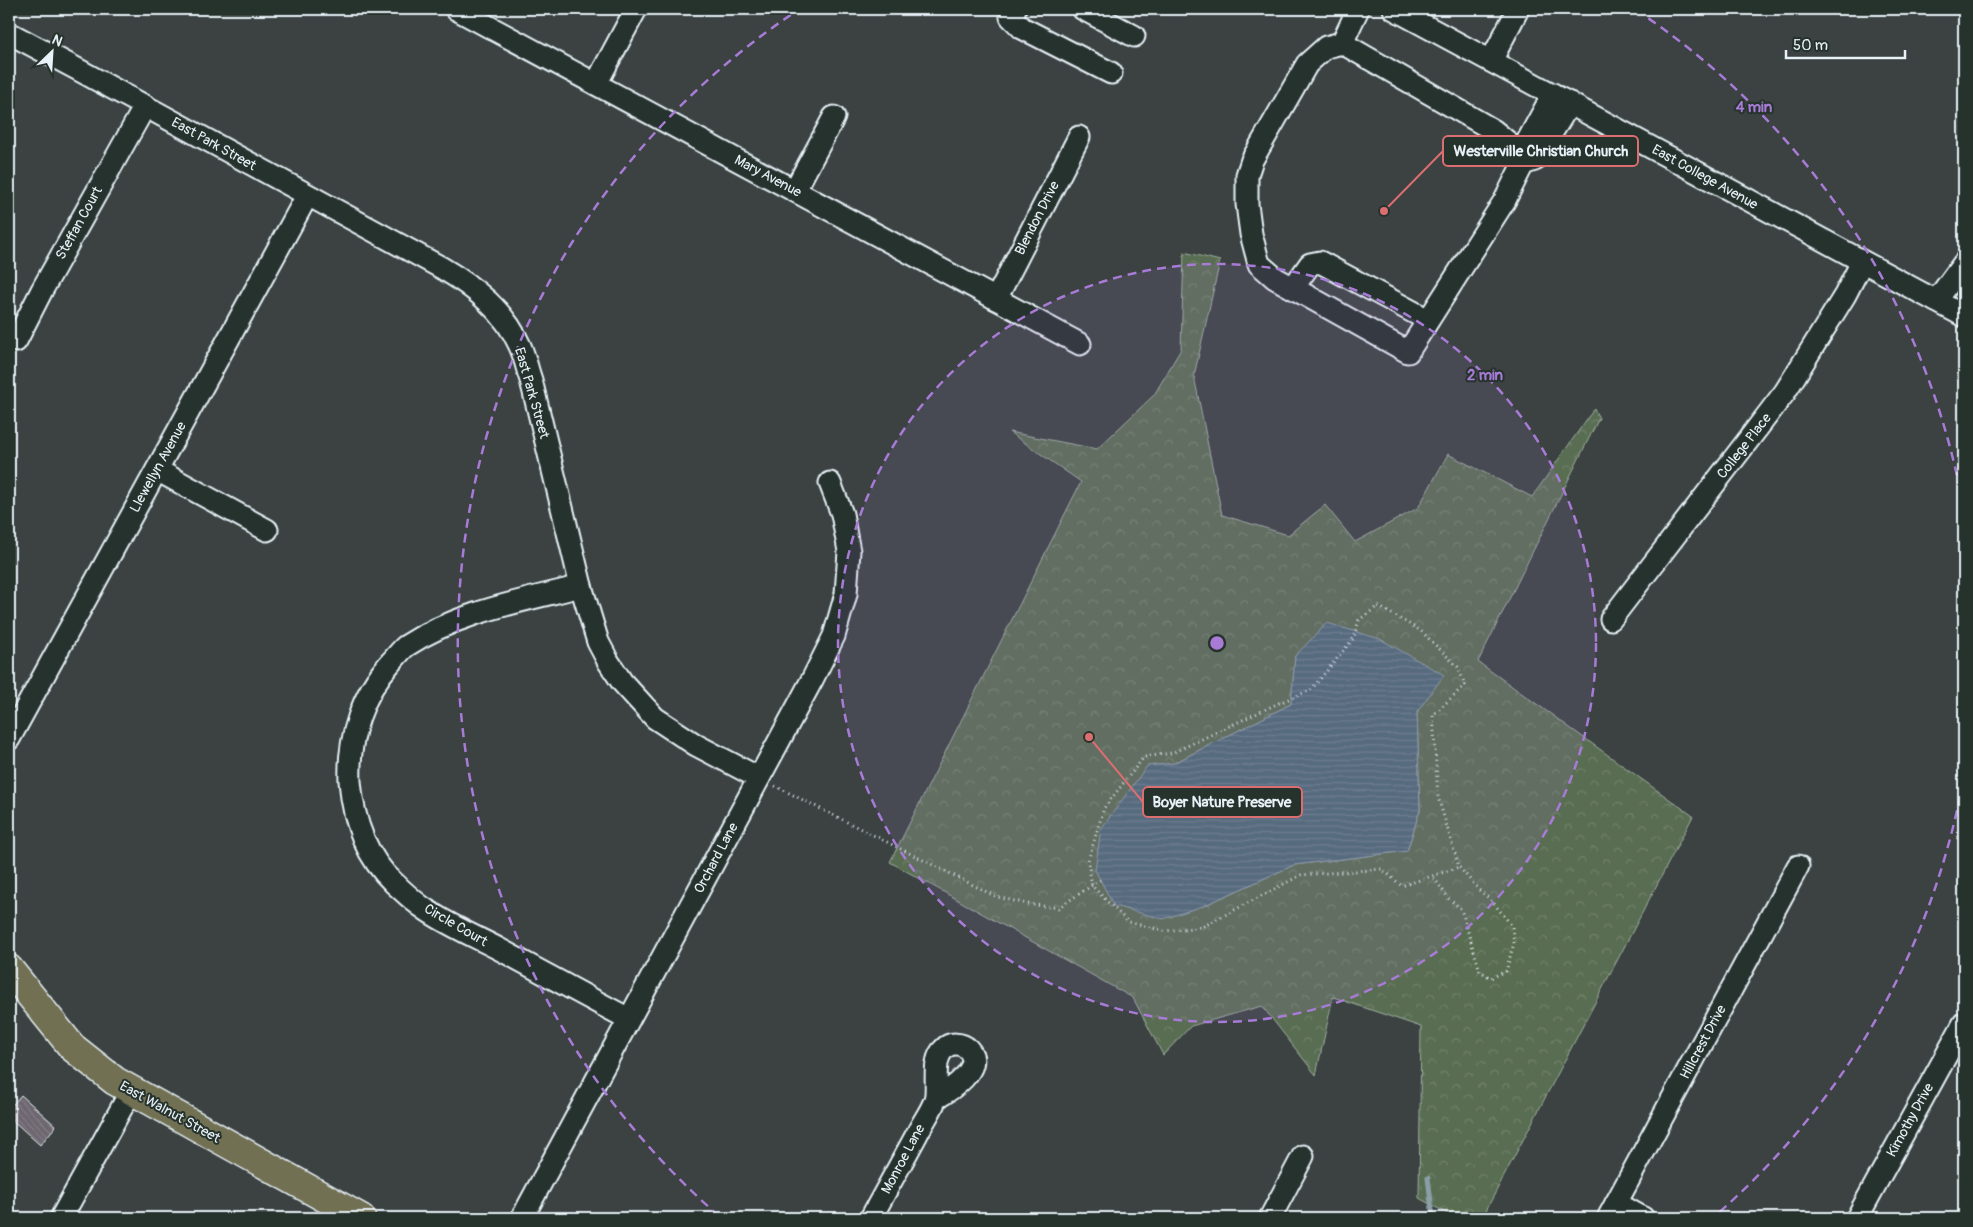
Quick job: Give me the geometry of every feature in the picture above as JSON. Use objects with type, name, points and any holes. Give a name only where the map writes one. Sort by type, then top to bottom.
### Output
[{"type":"main road","name":"East Walnut Street","points":[[9,970],[72,1047],[107,1075],[132,1091],[361,1218]]},
{"type":"street","name":"Mary Avenue","points":[[456,9],[1080,344]]},
{"type":"street","points":[[596,84],[636,9]]},
{"type":"street","points":[[1015,9],[1011,17],[1022,28],[1111,73]]},
{"type":"street","points":[[1083,9],[1134,36]]},
{"type":"street","points":[[1342,43],[1358,9]]},
{"type":"street","name":"East College Avenue","points":[[1394,9],[1964,316]]},
{"type":"street","points":[[1491,61],[1518,9]]},
{"type":"street","name":"East Park Street","points":[[9,34],[145,106],[459,278],[489,302],[503,317],[520,346],[531,380],[581,586],[598,642],[608,661],[636,699],[655,718],[673,731],[759,778]]},
{"type":"street","points":[[1522,159],[1493,130],[1342,43],[1326,47],[1307,64],[1252,160],[1247,175],[1250,234],[1259,264],[1275,278],[1408,352],[1505,200],[1522,159],[1562,98]]},
{"type":"street","name":"Steffan Court","points":[[16,341],[42,290],[145,106]]},
{"type":"street","points":[[795,190],[834,117]]},
{"type":"street","name":"Blendon Drive","points":[[996,299],[1079,137]]},
{"type":"street","name":"Llewellyn Avenue","points":[[9,739],[307,196]]},
{"type":"street","points":[[1293,288],[1310,264],[1320,262],[1428,320]]},
{"type":"street","name":"College Place","points":[[1610,619],[1785,392],[1845,295],[1862,262]]},
{"type":"street","points":[[1936,301],[1964,263]]},
{"type":"street","points":[[157,470],[267,530]]},
{"type":"street","name":"Orchard Lane","points":[[522,1218],[834,636],[846,594],[848,551],[842,514],[830,483]]},
{"type":"street","name":"Circle Court","points":[[581,586],[484,611],[443,626],[405,647],[386,668],[369,692],[358,718],[351,747],[351,800],[368,851],[392,881],[426,910],[629,1019]]},
{"type":"street","name":"Hillcrest Drive","points":[[1612,1211],[1798,866]]},
{"type":"street","name":"Kimothy Drive","points":[[1857,1218],[1964,1023]]},
{"type":"street","points":[[61,1218],[132,1091]]},
{"type":"street","name":"Monroe Lane","points":[[871,1218],[935,1100]]},
{"type":"street","points":[[1270,1218],[1303,1156]]},
{"type":"street","points":[[1612,1211],[1643,1218]]},
{"type":"path","points":[[1434,878],[1449,899],[1461,909],[1480,971],[1491,978],[1506,971],[1514,943],[1512,926],[1492,901],[1479,890],[1460,867],[1438,797],[1433,715],[1465,684],[1458,667],[1420,631],[1378,606],[1358,620],[1353,639],[1311,690],[1172,753],[1144,757],[1104,808],[1088,861],[1092,886],[1128,922],[1164,931],[1202,927],[1301,875],[1382,869],[1402,886],[1460,867]]},
{"type":"path","points":[[759,778],[996,897],[1058,908],[1100,880]]},
{"type":"green space","points":[[1184,252],[1220,261],[1194,376],[1222,515],[1288,535],[1325,505],[1355,542],[1418,508],[1448,454],[1532,497],[1594,409],[1599,418],[1478,662],[1693,816],[1482,1218],[1455,1218],[1419,1198],[1421,1027],[1333,997],[1316,1075],[1262,1006],[1191,1026],[1163,1055],[1133,998],[890,862],[1081,482],[1009,432],[1097,449],[1154,395],[1181,349]],"holes":[[[1295,656],[1417,711],[1420,810],[1407,851],[1294,865],[1203,906],[1147,767],[1174,763],[1291,704]]]},
{"type":"water","points":[[1327,623],[1380,639],[1444,675],[1417,712],[1420,810],[1407,851],[1294,865],[1203,906],[1163,919],[1114,906],[1095,870],[1101,829],[1147,766],[1174,763],[1291,704],[1295,656]]},
{"type":"building","points":[[21,1095],[56,1126],[40,1145],[9,1117],[9,1109]]},
{"type":"waterway","points":[[1428,1178],[1433,1218]]},
{"type":"place","name":"Westerville Christian Church","points":[[1384,211]]},
{"type":"place","name":"Boyer Nature Preserve","points":[[1089,737]]}]
